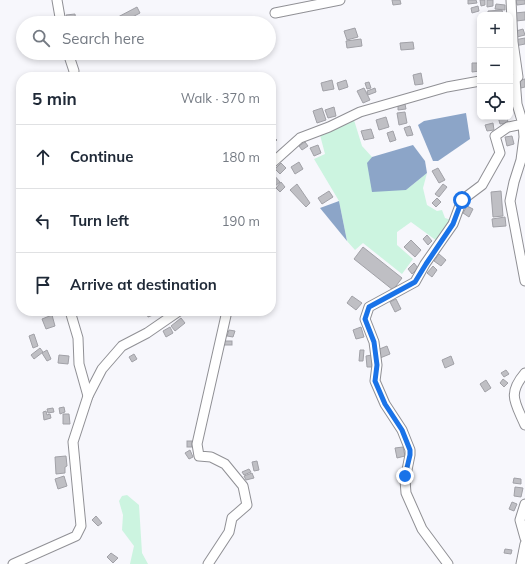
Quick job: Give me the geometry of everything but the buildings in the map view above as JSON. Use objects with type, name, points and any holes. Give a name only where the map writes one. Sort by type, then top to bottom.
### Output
[{"type":"street","points":[[57,0],[60,16]]},
{"type":"street","points":[[275,13],[340,0]]},
{"type":"street","points":[[511,0],[513,42],[518,77],[513,79]]},
{"type":"street","points":[[70,60],[74,72]]},
{"type":"street","points":[[276,160],[300,138],[329,127],[360,112],[447,87],[477,82]]},
{"type":"street","points":[[513,84],[523,124],[524,137],[521,160],[510,201],[525,281]]},
{"type":"street","points":[[448,564],[422,529],[406,493],[405,480],[410,450],[402,430],[385,404],[375,381],[377,365],[374,342],[365,319],[369,307],[415,282],[453,224],[462,200],[482,185],[500,153],[495,136],[508,127],[523,124]]},
{"type":"street","points":[[71,316],[78,338],[79,364],[88,396]]},
{"type":"street","points":[[14,564],[76,536],[81,526],[73,442],[88,396],[102,370],[122,346],[147,333],[172,316]]},
{"type":"street","points":[[208,564],[229,532],[232,518],[247,505],[243,486],[225,464],[211,457],[199,456],[197,444],[226,316]]},
{"type":"street","points":[[525,373],[514,390],[513,397],[525,425]]},
{"type":"street","points":[[525,504],[520,520],[525,538]]},
{"type":"street","points":[[521,564],[525,544]]},
{"type":"green space","points":[[354,120],[362,146],[372,157],[367,164],[406,190],[427,173],[423,188],[427,205],[437,211],[442,210],[445,218],[451,220],[437,241],[411,222],[397,232],[397,245],[413,259],[402,274],[363,243],[355,250],[347,241],[339,201],[314,159],[325,154],[320,135]]},
{"type":"green space","points":[[127,495],[139,505],[142,553],[148,564],[130,564],[134,546],[122,530],[123,515],[119,501],[122,496]]},
{"type":"water","points":[[466,113],[470,139],[438,161],[433,161],[418,125],[424,121]]},
{"type":"water","points":[[413,145],[425,161],[427,173],[406,190],[372,192],[367,163],[372,157]]},
{"type":"water","points":[[339,201],[347,241],[320,208]]},
{"type":"route","points":[[405,476],[410,450],[402,430],[385,404],[375,381],[377,365],[374,342],[365,319],[369,307],[415,282],[453,224],[462,200]]}]
